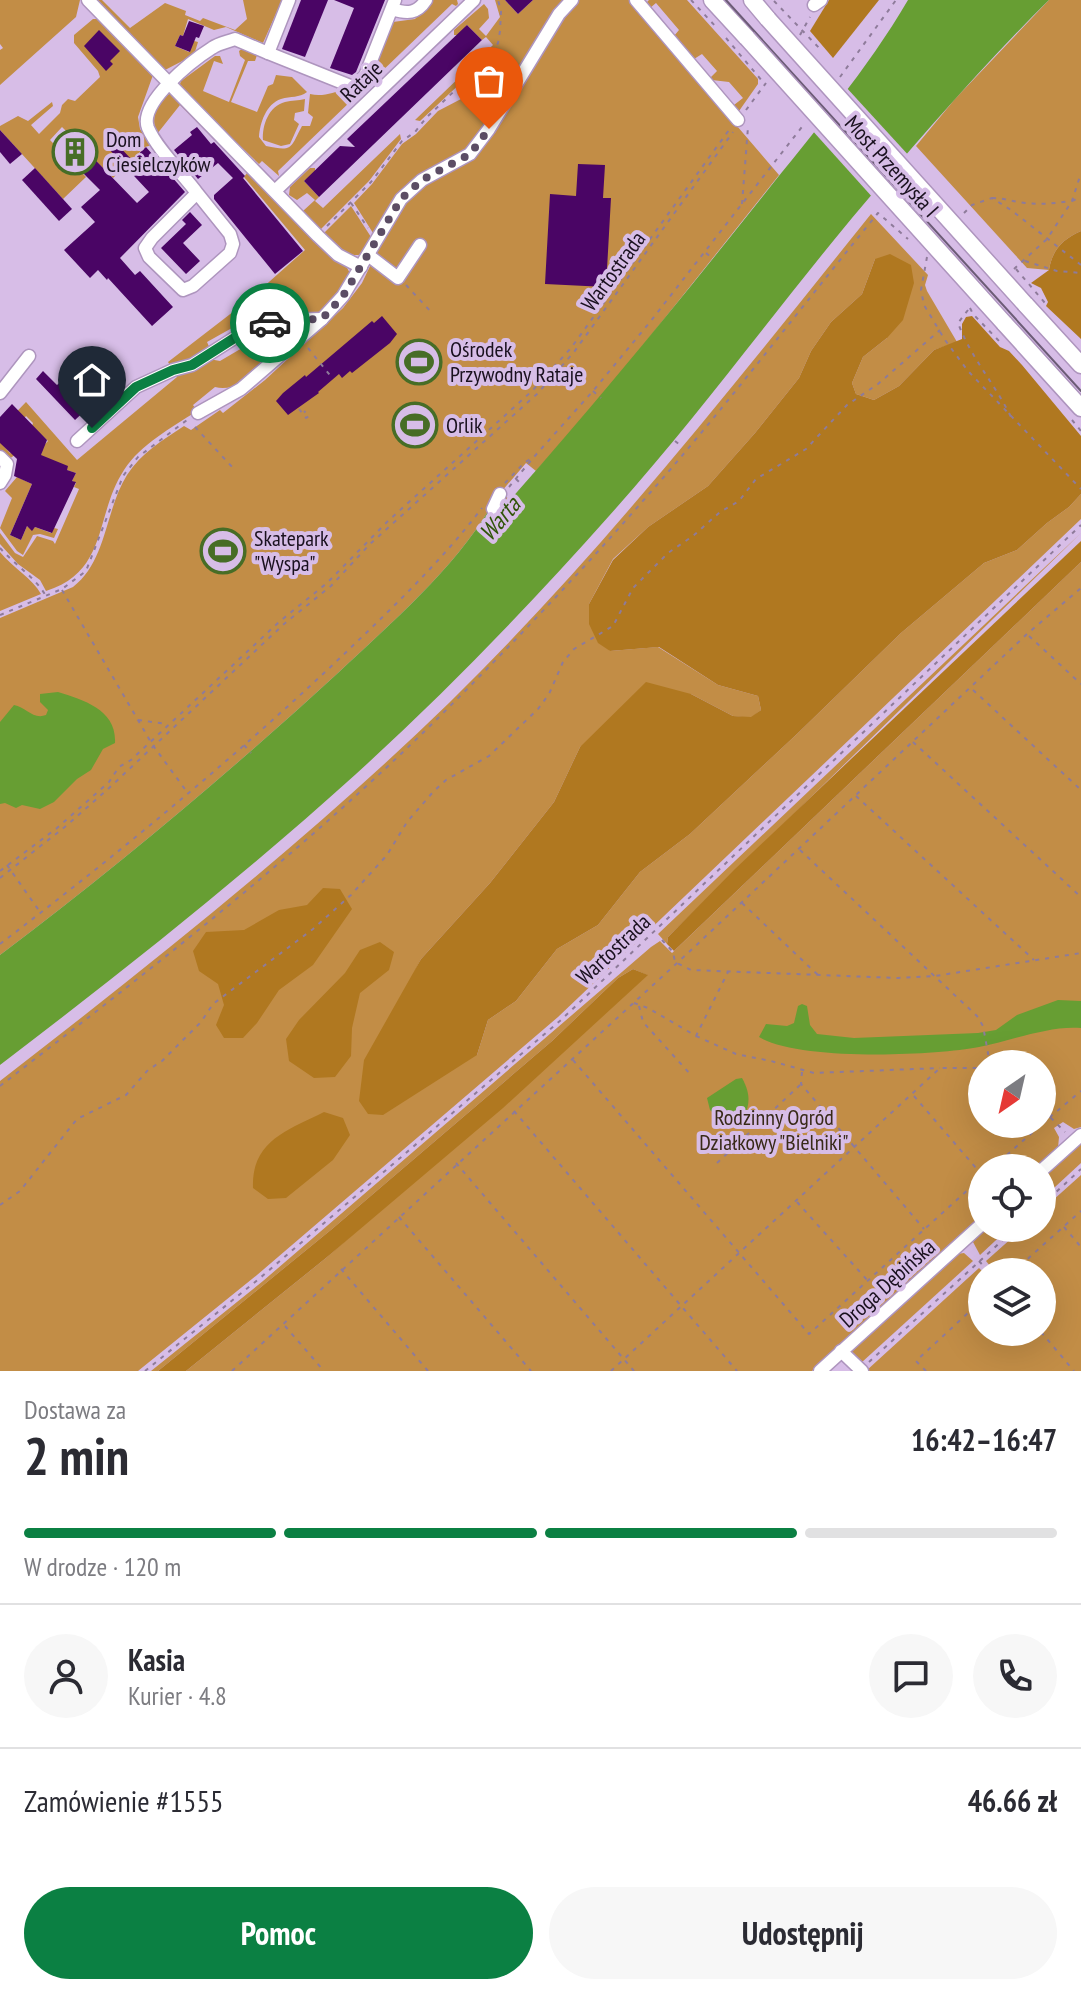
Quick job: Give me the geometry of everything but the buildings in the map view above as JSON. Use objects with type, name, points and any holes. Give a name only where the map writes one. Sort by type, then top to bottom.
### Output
[{"type":"main road","name":"Most Przemysła I","points":[[712,0],[1081,408]]},
{"type":"main road","name":"Most Przemysła I","points":[[752,0],[1081,365]]},
{"type":"street","points":[[88,0],[338,255],[365,261],[398,278],[420,245]]},
{"type":"street","points":[[268,53],[289,0]]},
{"type":"street","points":[[197,193],[145,248],[149,257],[183,290],[193,286],[230,253],[233,244],[230,234],[147,125],[147,115],[168,83],[220,44],[235,39],[353,87],[365,76],[393,5],[407,14],[416,11],[426,0]]},
{"type":"street","name":"Rataje","points":[[276,190],[474,0]]},
{"type":"street","points":[[197,420],[241,389],[322,319],[343,296],[395,206],[408,192],[422,180],[470,154],[489,129],[559,14],[572,0]]},
{"type":"street","points":[[636,0],[740,118]]},
{"type":"street","points":[[77,441],[136,387],[192,365],[247,330],[277,320],[322,319]]},
{"type":"street","points":[[0,393],[29,356]]},
{"type":"street","points":[[0,457],[7,464],[0,483]]},
{"type":"street","points":[[490,505],[500,492]]},
{"type":"street","points":[[1056,1157],[1077,1138]]},
{"type":"street","name":"Droga Dębińska","points":[[820,1371],[968,1237]]},
{"type":"street","points":[[841,1351],[861,1370]]},
{"type":"path","points":[[318,236],[371,182],[402,141],[415,132],[490,57],[498,43],[500,31],[498,0]]},
{"type":"path","name":"Wartostrada","points":[[0,871],[57,828],[109,782],[119,767],[169,725],[279,622],[327,583],[367,541],[532,391],[571,348],[728,130],[765,84],[728,43],[724,33],[691,0]]},
{"type":"path","points":[[837,81],[896,0]]},
{"type":"path","points":[[774,1],[822,51]]},
{"type":"path","points":[[740,118],[749,125],[742,205]]},
{"type":"path","name":"Wartostrada","points":[[0,878],[66,826],[537,394],[599,319],[732,134],[740,118]]},
{"type":"path","points":[[500,492],[516,479],[593,391],[809,118]]},
{"type":"path","points":[[1081,173],[1072,201],[1047,239],[1024,260],[1057,271],[1081,273]]},
{"type":"path","points":[[992,198],[1043,205],[1081,197]]},
{"type":"path","points":[[351,203],[370,231]]},
{"type":"path","points":[[0,1086],[190,938],[316,830],[434,722],[554,599],[651,492],[878,213],[917,247]]},
{"type":"path","points":[[705,252],[713,259]]},
{"type":"path","points":[[1015,268],[1045,301]]},
{"type":"path","points":[[411,289],[433,314]]},
{"type":"path","points":[[969,309],[958,323],[965,342],[1013,419]]},
{"type":"path","points":[[973,314],[999,343]]},
{"type":"path","points":[[0,1205],[20,1191],[77,1119],[126,1095],[228,991],[313,929],[351,895],[387,855],[407,822],[433,792],[446,780],[489,756],[538,709],[549,694],[563,662],[574,649],[613,626],[633,588],[668,553],[739,501],[756,479],[806,449],[847,405],[878,384],[940,330]]},
{"type":"path","points":[[304,344],[333,379]]},
{"type":"path","points":[[593,391],[601,398]]},
{"type":"path","points":[[299,409],[306,418],[309,416],[304,411]]},
{"type":"path","points":[[0,615],[78,579],[93,559],[114,496],[130,466],[157,441],[197,420],[234,469]]},
{"type":"path","points":[[675,441],[680,445]]},
{"type":"path","points":[[500,492],[512,476],[533,458]]},
{"type":"path","points":[[512,476],[523,486]]},
{"type":"path","points":[[0,944],[189,793],[303,693],[419,580],[490,505]]},
{"type":"path","name":"Wartostrada","points":[[145,1371],[260,1278],[561,1020],[1081,525]]},
{"type":"path","points":[[0,548],[17,567],[38,583],[46,596]]},
{"type":"path","points":[[232,1371],[799,849],[1027,634],[1081,588]]},
{"type":"path","points":[[62,589],[150,742],[189,793]]},
{"type":"path","points":[[1027,634],[1081,684]]},
{"type":"path","points":[[972,688],[1081,790]]},
{"type":"path","points":[[138,720],[169,725]]},
{"type":"path","points":[[912,741],[1081,897]]},
{"type":"path","points":[[243,745],[251,753]]},
{"type":"path","points":[[855,795],[1034,961]]},
{"type":"path","points":[[799,849],[977,1016],[983,1026],[987,1050]]},
{"type":"path","points":[[7,865],[41,913]]},
{"type":"path","points":[[741,902],[819,976]]},
{"type":"path","points":[[662,940],[673,952],[675,962]]},
{"type":"path","points":[[675,962],[691,970],[898,978],[935,976],[1081,953]]},
{"type":"path","points":[[696,1036],[728,971]]},
{"type":"path","points":[[632,1002],[736,1054],[802,1071],[968,1068]]},
{"type":"path","points":[[639,1005],[643,1022],[691,1075]]},
{"type":"path","points":[[572,1059],[809,1334],[968,1189]]},
{"type":"path","points":[[611,1371],[940,1068]]},
{"type":"path","points":[[717,1163],[801,1084],[802,1071]]},
{"type":"path","points":[[801,1084],[924,1229]]},
{"type":"path","points":[[1056,1112],[1081,1091]]},
{"type":"path","points":[[913,1095],[968,1160]]},
{"type":"path","points":[[513,1111],[737,1371]]},
{"type":"path","points":[[1056,1122],[1077,1138]]},
{"type":"path","points":[[1008,1154],[1026,1138]]},
{"type":"path","points":[[456,1163],[634,1371]]},
{"type":"path","points":[[1056,1192],[1081,1169]]},
{"type":"path","points":[[796,1202],[868,1281]]},
{"type":"path","points":[[1029,1258],[1081,1211]]},
{"type":"path","points":[[398,1216],[531,1371]]},
{"type":"path","points":[[1064,1227],[1081,1247]]},
{"type":"path","points":[[982,1258],[1000,1242]]},
{"type":"path","points":[[341,1269],[428,1371]]},
{"type":"path","points":[[861,1370],[968,1271]]},
{"type":"path","points":[[926,1371],[916,1361],[968,1313]]},
{"type":"path","points":[[284,1325],[324,1371]]},
{"type":"path","points":[[1053,1346],[1074,1371]]},
{"type":"green space","points":[[0,0],[80,0],[76,17],[0,85],[0,50],[3,48],[0,44]]},
{"type":"green space","points":[[91,0],[102,0],[130,28],[165,3],[186,11],[185,15],[200,21],[203,18],[235,30],[247,19],[243,0],[282,0],[263,43],[226,27],[214,30],[188,19],[183,36],[180,35],[175,46],[189,52],[194,41],[198,42],[194,55],[165,70]]},
{"type":"green space","points":[[432,0],[457,0],[458,4],[452,4],[278,171],[279,176],[262,161],[259,164],[179,87],[181,81],[215,56],[220,56],[223,64],[214,61],[203,91],[229,102],[245,60],[239,51],[243,48],[257,55],[255,61],[248,61],[231,102],[257,112],[276,75],[292,77],[307,92],[271,105],[262,120],[259,137],[266,146],[287,148],[293,144],[302,126],[310,126],[313,117],[308,113],[310,94],[350,91],[393,22],[415,19]]},
{"type":"green space","points":[[495,0],[505,0],[518,14],[533,0],[568,0],[474,145],[421,177],[373,233],[354,203],[402,144],[438,111],[461,99],[472,78],[493,57],[493,53],[420,121],[415,120],[493,45],[486,37],[482,40],[467,25],[459,35],[454,35],[454,30],[484,4],[489,18],[479,29],[486,36],[500,17]]},
{"type":"green space","points":[[577,0],[629,0],[779,175],[601,398],[536,471],[526,463],[501,492],[510,500],[496,510],[490,508],[440,574],[257,746],[130,853],[0,955],[0,618],[73,587],[93,563],[120,489],[139,460],[184,426],[191,430],[220,410],[223,413],[265,380],[343,308],[362,283],[400,203],[416,188],[468,159],[561,17]]},
{"type":"green space","points":[[649,0],[687,0],[758,79],[758,84],[739,111],[734,105],[743,98],[729,82],[710,78],[717,71],[702,54],[694,59],[674,36],[679,30],[656,3],[650,8],[646,3]]},
{"type":"green space","points":[[1049,0],[1081,0],[1081,231],[1059,246],[1049,270],[1027,268],[916,146],[955,99]]},
{"type":"green space","points":[[93,19],[99,19],[153,75],[138,117],[140,129],[152,145],[145,147],[113,178],[62,127],[50,140],[86,177],[63,199],[0,130],[0,126],[18,116],[28,121],[52,102],[53,106],[31,125],[39,134],[60,113],[68,99],[75,101],[100,77],[74,43],[74,35]]},
{"type":"green space","points":[[171,93],[332,257],[346,266],[351,275],[337,298],[319,314],[290,317],[262,311],[207,342],[211,351],[171,367],[168,362],[251,298],[305,250],[244,177],[247,173],[180,105],[157,134],[154,122],[156,110]]},
{"type":"green space","points":[[305,99],[304,111],[295,113],[294,120],[299,124],[290,144],[281,146],[263,140],[265,122],[279,104]]},
{"type":"green space","points":[[400,134],[401,139],[369,181],[320,230],[303,211],[315,200],[307,193],[297,200],[289,195],[290,187],[310,168],[315,168],[315,173],[304,181],[319,197],[315,201],[323,208]]},
{"type":"green space","points":[[351,206],[371,237],[365,254],[347,253],[323,234]]},
{"type":"green space","points":[[871,214],[928,275],[927,291],[957,342],[934,350],[899,386],[874,400],[856,394],[852,383],[863,357],[887,338],[875,259],[862,294],[831,322],[811,351],[799,378],[755,433],[708,486],[648,527],[613,559],[589,604],[610,651],[658,647],[718,685],[758,696],[761,710],[751,718],[733,716],[691,694],[580,747],[554,802],[490,883],[421,959],[400,1000],[477,1055],[488,1020],[516,1001],[557,949],[598,925],[640,872],[690,834],[901,633],[984,563],[1017,550],[1081,494],[1081,519],[558,1017],[257,1275],[138,1371],[0,1371],[0,1081],[287,850],[450,702],[507,645],[615,526]]},
{"type":"green space","points":[[302,324],[303,331],[298,326],[275,344],[280,352],[258,371],[234,386],[215,387],[193,405],[197,411],[139,452],[124,470],[115,488],[90,556],[81,570],[66,582],[46,591],[40,580],[18,564],[0,544],[0,533],[15,553],[23,557],[37,536],[55,544],[79,489],[74,487],[76,483],[72,481],[76,473],[38,461],[42,452],[39,450],[48,441],[26,416],[3,445],[10,453],[16,454],[8,460],[0,453],[0,429],[26,402],[77,460],[177,377],[176,373],[209,359],[220,361],[254,341],[252,334],[262,327]]},
{"type":"green space","points":[[17,477],[32,484],[10,535],[21,540],[27,526],[32,530],[35,527],[51,533],[54,528],[58,529],[54,538],[33,535],[23,555],[0,528],[12,498],[5,491]]},
{"type":"green space","points":[[1081,533],[676,929],[668,937],[667,944],[658,934]]},
{"type":"green space","points":[[0,552],[41,594],[0,611]]},
{"type":"green space","name":"Rodzinny Ogród Działkowy \"Bielniki\"","points":[[1081,562],[1081,1127],[1074,1129],[1063,1122],[1056,1127],[1056,1050],[968,1050],[968,1138],[1056,1138],[1056,1132],[1058,1148],[1051,1154],[968,1154],[968,1230],[812,1371],[186,1371],[326,1258],[647,975],[633,969],[618,978],[552,1041],[332,1229],[158,1371],[151,1371],[263,1281],[660,941],[672,953]]},
{"type":"green space","points":[[1081,1142],[1081,1163],[1056,1186],[1056,1164]]},
{"type":"green space","points":[[1081,1175],[1081,1371],[866,1371],[968,1278],[968,1346],[1056,1346],[1056,1258],[989,1258],[1007,1242],[1056,1242],[1056,1197]]},
{"type":"green space","points":[[973,1242],[994,1242],[980,1255]]},
{"type":"green space","points":[[964,1253],[970,1258],[968,1266],[861,1363],[852,1354],[852,1349],[957,1254]]},
{"type":"shaded area","points":[[829,0],[879,0],[833,58],[810,31]]},
{"type":"shaded area","points":[[1081,231],[1081,339],[1046,306],[1048,302],[1041,288],[1031,283],[1049,270],[1059,246]]},
{"type":"shaded area","points":[[890,254],[911,265],[914,283],[903,320],[863,357],[852,383],[856,394],[874,400],[899,386],[934,350],[962,339],[962,324],[966,317],[972,316],[1000,347],[1009,351],[1022,365],[1081,436],[1081,494],[1017,550],[984,563],[901,633],[690,834],[640,872],[598,925],[557,949],[516,1001],[488,1020],[477,1055],[383,1115],[368,1114],[359,1101],[364,1060],[421,959],[490,883],[554,802],[580,747],[646,682],[691,694],[733,716],[751,717],[761,710],[758,696],[718,685],[659,647],[610,651],[598,643],[589,624],[589,604],[613,560],[648,527],[708,486],[755,433],[799,378],[811,351],[831,322],[862,294],[875,259]]},
{"type":"shaded area","points":[[1081,541],[1081,562],[674,951],[667,944],[668,937],[735,869]]},
{"type":"shaded area","points":[[323,888],[340,889],[352,909],[313,965],[279,990],[243,1038],[224,1038],[216,1025],[224,1005],[218,984],[199,971],[193,951],[206,932],[244,930],[279,910],[307,905]]},
{"type":"shaded area","points":[[380,942],[394,952],[389,970],[360,993],[352,1028],[351,1056],[335,1077],[314,1078],[289,1061],[286,1039],[299,1020],[345,973],[360,950]]},
{"type":"shaded area","points":[[633,969],[648,975],[503,1108],[326,1258],[186,1371],[158,1371],[332,1229],[552,1041],[618,978]]},
{"type":"shaded area","points":[[324,1112],[343,1118],[350,1135],[333,1160],[286,1198],[268,1199],[253,1188],[254,1172],[265,1148],[285,1132]]},
{"type":"water","name":"Warta","points":[[908,0],[1049,0],[852,218],[641,480],[486,648],[356,774],[269,850],[0,1065],[0,955],[130,853],[257,746],[440,574],[490,508],[496,510],[510,500],[670,311],[839,100]]},
{"type":"water","points":[[58,692],[88,703],[105,714],[111,722],[115,743],[103,749],[91,770],[54,802],[40,809],[0,804],[0,722],[14,705],[33,715],[46,715],[48,710],[40,702],[40,694]]},
{"type":"water","points":[[1058,1000],[1081,1001],[1081,1028],[1043,1031],[958,1050],[899,1054],[833,1053],[778,1045],[759,1037],[766,1024],[787,1026],[794,1023],[798,1006],[802,1004],[807,1006],[810,1025],[817,1034],[854,1038],[996,1030],[1017,1015]]},
{"type":"water","points":[[742,1078],[748,1096],[746,1113],[739,1125],[730,1127],[710,1110],[707,1098]]},
{"type":"pier","points":[[845,86],[911,158],[874,199],[811,129]]},
{"type":"tram line","points":[[726,0],[1081,391]]},
{"type":"way so far","points":[[270,323],[277,320],[322,319],[343,296],[401,199],[422,180],[470,154],[489,129]]},
{"type":"place","name":"Dom Ciesielczyków","points":[[75,152]]},
{"type":"place","name":"Ośrodek Przywodny Rataje","points":[[419,362]]},
{"type":"place","name":"Orlik","points":[[415,425]]},
{"type":"place","name":"Skatepark \"Wyspa\"","points":[[223,551]]},
{"type":"route","points":[[92,428],[136,387],[192,365],[247,330],[270,323]]}]
